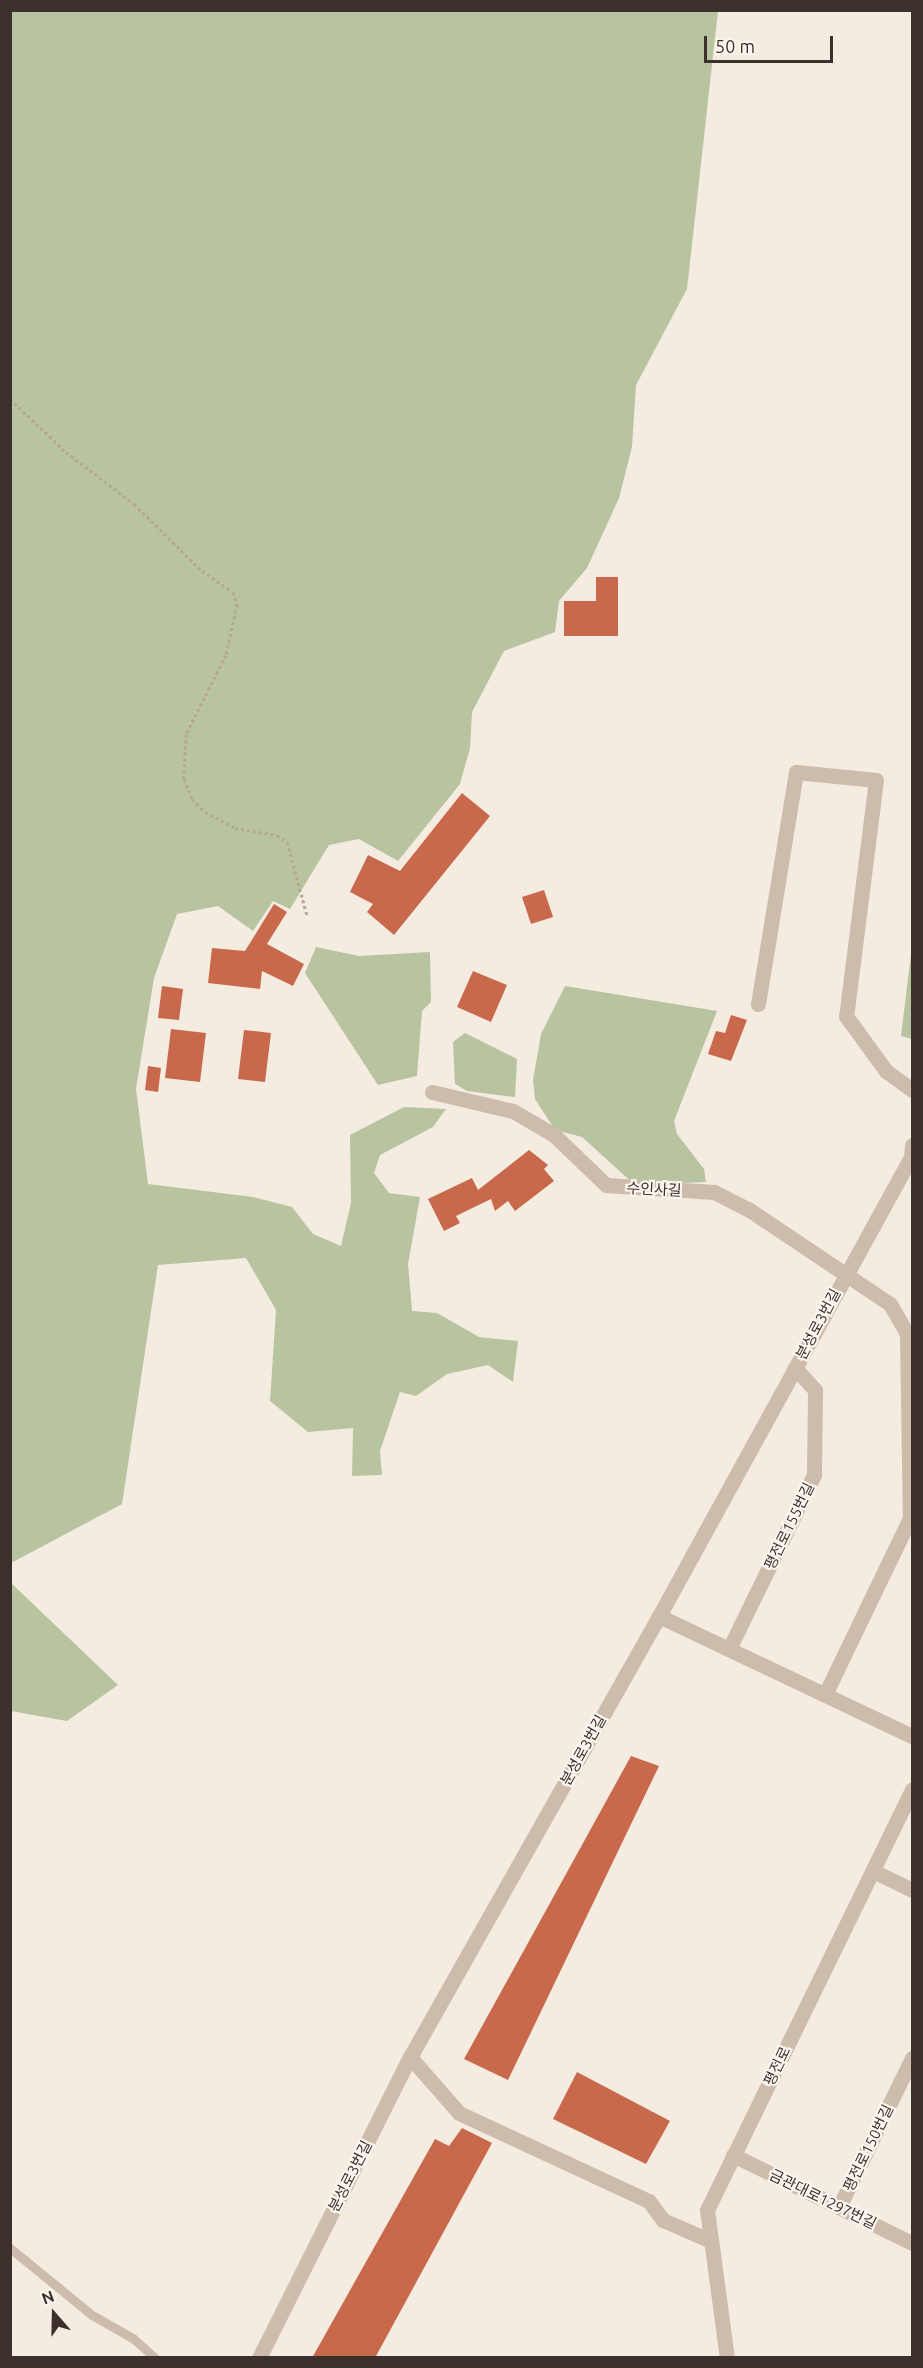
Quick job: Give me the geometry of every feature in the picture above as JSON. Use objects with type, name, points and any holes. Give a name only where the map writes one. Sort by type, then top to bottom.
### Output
[{"type":"street","points":[[758,1004],[796,772],[876,780],[846,1016],[886,1071],[912,1090]]},
{"type":"street","name":"수인사길","points":[[432,1092],[513,1110],[554,1135],[606,1185],[714,1192],[748,1209],[890,1304],[907,1334],[911,1519]]},
{"type":"street","name":"분성로3번길","points":[[259,2358],[410,2057],[659,1616],[911,1157],[912,1145]]},
{"type":"street","name":"평전로155번길","points":[[729,1649],[814,1475],[815,1390],[795,1368]]},
{"type":"street","points":[[825,1695],[911,1519]]},
{"type":"street","points":[[659,1616],[912,1736]]},
{"type":"street","name":"평전로","points":[[727,2358],[707,2210],[873,1871],[908,1812],[912,1789]]},
{"type":"street","points":[[873,1871],[912,1890]]},
{"type":"street","points":[[410,2057],[459,2114],[649,2201],[663,2220],[711,2241]]},
{"type":"street","name":"평전로150번길","points":[[839,2206],[912,2058]]},
{"type":"street","name":"금관대로1297번길","points":[[733,2155],[912,2243]]},
{"type":"lane","points":[[10,2248],[92,2314],[134,2339],[155,2358]]},
{"type":"path","points":[[10,399],[66,452],[134,504],[202,571],[233,592],[237,604],[226,655],[186,734],[184,779],[192,799],[206,812],[235,828],[277,835],[287,842],[307,915]]},
{"type":"green space","points":[[11,10],[718,11],[687,289],[636,385],[632,447],[619,498],[587,568],[559,601],[555,632],[504,651],[472,712],[470,748],[460,784],[398,861],[359,839],[329,845],[290,909],[273,901],[253,931],[218,906],[177,914],[154,978],[136,1089],[148,1184],[253,1197],[292,1207],[313,1234],[341,1246],[351,1203],[350,1135],[404,1107],[446,1109],[433,1127],[380,1155],[374,1173],[389,1193],[420,1197],[408,1264],[412,1311],[437,1313],[479,1337],[518,1341],[513,1382],[488,1365],[447,1374],[416,1396],[400,1392],[380,1451],[382,1475],[352,1476],[353,1428],[308,1432],[270,1401],[276,1310],[246,1258],[158,1265],[122,1504],[11,1563]]},
{"type":"green space","points":[[912,946],[912,1039],[901,1036]]},
{"type":"green space","points":[[316,947],[359,956],[430,952],[431,1002],[422,1011],[417,1076],[378,1085],[305,973]]},
{"type":"green space","points":[[565,986],[717,1011],[674,1121],[677,1134],[704,1169],[706,1182],[635,1185],[582,1137],[555,1130],[535,1099],[533,1080],[541,1034]]},
{"type":"green space","points":[[465,1033],[517,1059],[515,1097],[467,1091],[455,1084],[453,1042]]},
{"type":"green space","points":[[10,1582],[118,1685],[67,1721],[11,1711]]},
{"type":"building","points":[[596,577],[618,577],[618,636],[564,636],[564,601],[596,601]]},
{"type":"building","points":[[462,793],[490,816],[394,935],[367,912],[373,904],[350,892],[368,855],[400,871]]},
{"type":"building","points":[[544,890],[553,917],[531,924],[522,897]]},
{"type":"building","points":[[274,904],[287,912],[267,944],[304,964],[293,986],[262,971],[260,989],[208,983],[212,948],[245,951]]},
{"type":"building","points":[[473,971],[507,985],[491,1022],[457,1007]]},
{"type":"building","points":[[162,986],[183,989],[179,1020],[158,1018]]},
{"type":"building","points":[[731,1015],[747,1020],[731,1061],[708,1054],[716,1031],[725,1033]]},
{"type":"building","points":[[171,1029],[206,1033],[200,1082],[165,1078]]},
{"type":"building","points":[[244,1030],[271,1033],[265,1082],[238,1079]]},
{"type":"building","points":[[148,1066],[161,1068],[158,1092],[145,1090]]},
{"type":"building","points":[[529,1150],[548,1165],[544,1169],[554,1181],[515,1211],[508,1201],[495,1211],[491,1199],[456,1216],[460,1223],[444,1231],[428,1199],[472,1178],[478,1190]]},
{"type":"building","points":[[631,1756],[659,1766],[508,2080],[464,2059]]},
{"type":"building","points":[[577,2072],[670,2121],[646,2164],[553,2119]]},
{"type":"building","points":[[462,2128],[492,2143],[375,2358],[312,2358],[435,2139],[449,2146]]}]
